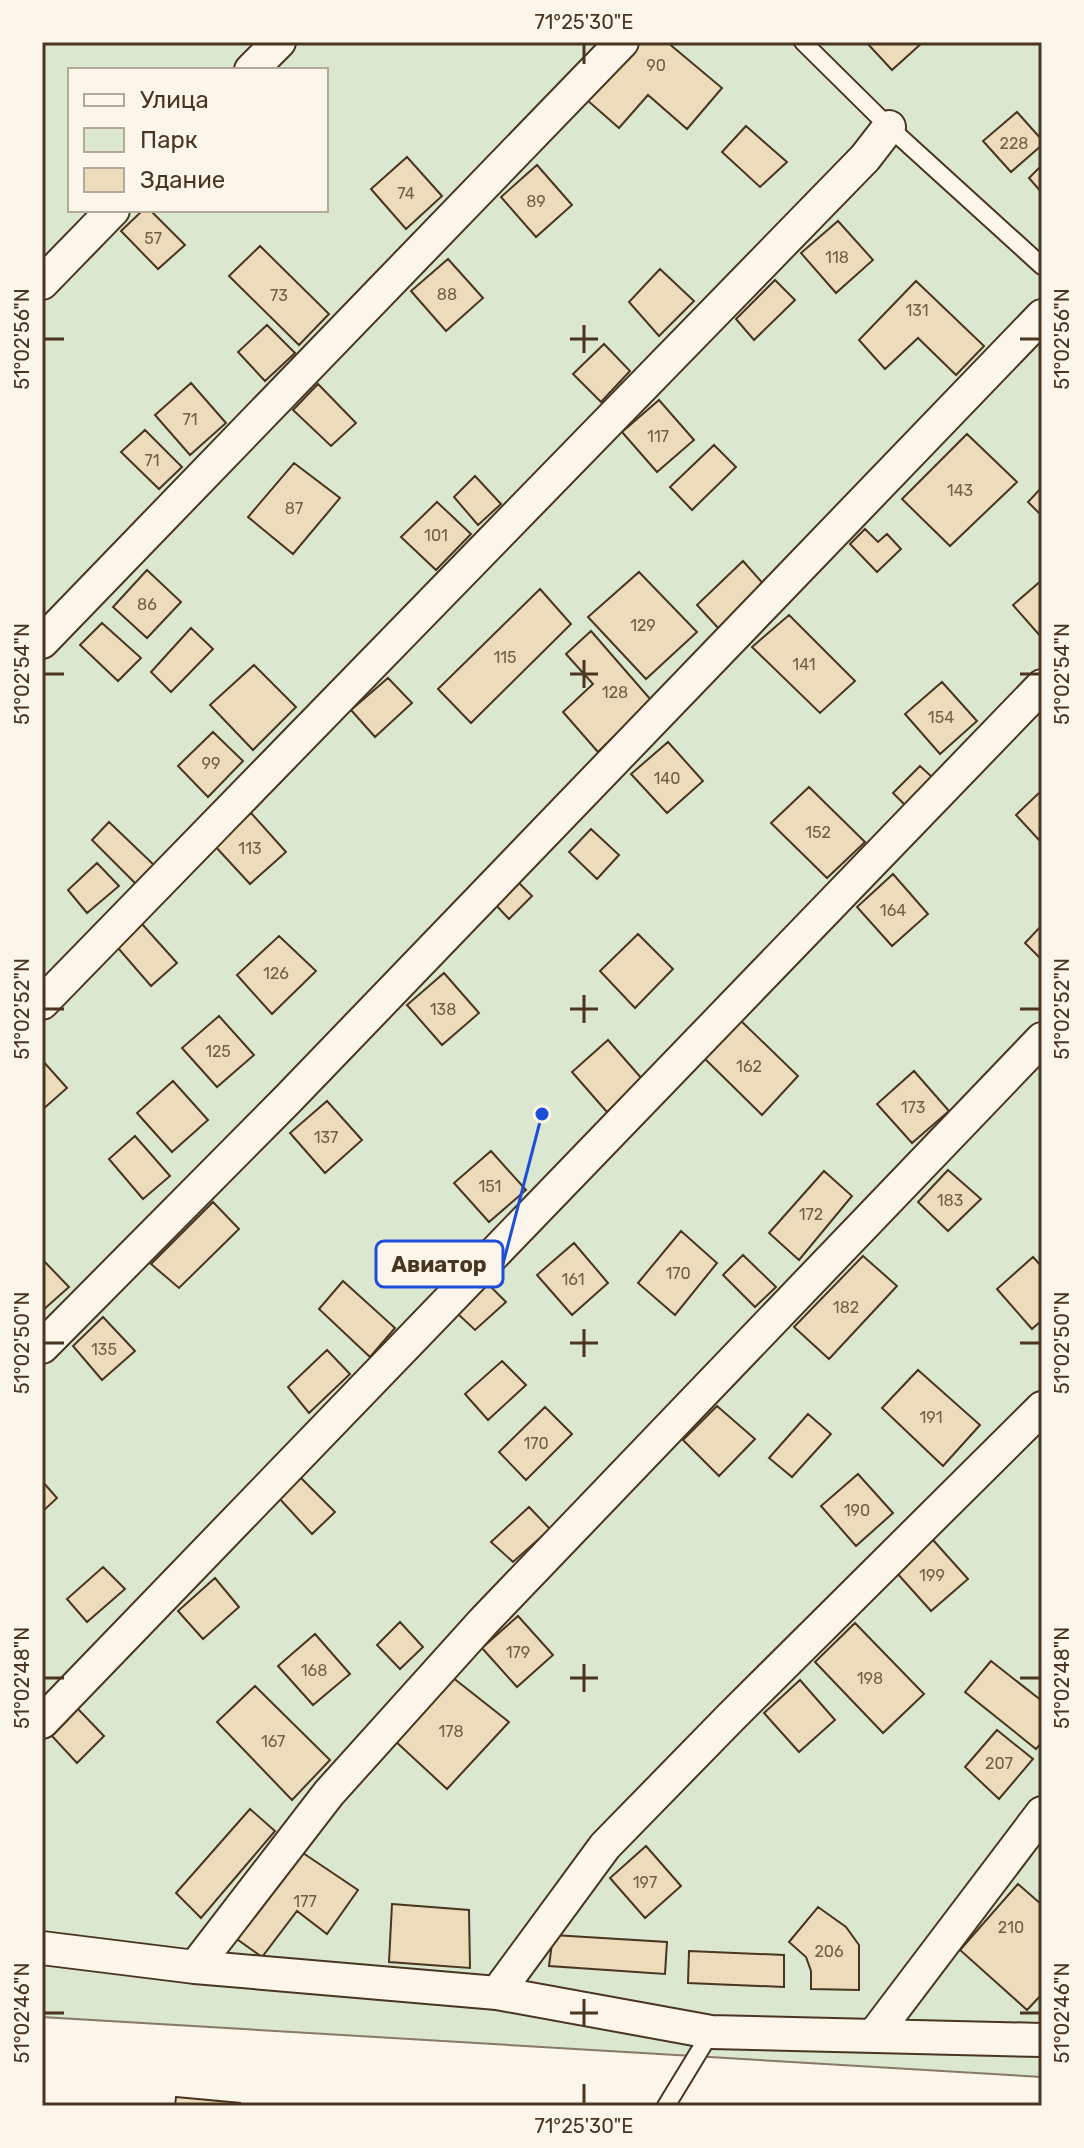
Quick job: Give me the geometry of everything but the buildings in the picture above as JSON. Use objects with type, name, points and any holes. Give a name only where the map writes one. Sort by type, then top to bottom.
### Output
[{"type":"street","points":[[253,68],[279,42]]},
{"type":"street","points":[[42,642],[622,42]]},
{"type":"street","points":[[42,1003],[865,158],[889,127]]},
{"type":"street","points":[[42,283],[111,212]]},
{"type":"street","points":[[42,1347],[288,1099],[1042,316]]},
{"type":"street","points":[[42,1722],[1042,686]]},
{"type":"street","points":[[195,1967],[329,1793],[483,1622],[1042,1039]]},
{"type":"street","points":[[497,1993],[605,1846],[1042,1408]]},
{"type":"street","points":[[874,2035],[1042,1813]]},
{"type":"street","points":[[42,1948],[195,1967],[497,1993],[711,2032],[1042,2040]]},
{"type":"lane","points":[[803,42],[889,127],[1042,266]]},
{"type":"lane","points":[[666,2106],[711,2032]]},
{"type":"green space","points":[[42,42],[1042,42],[1042,2077],[42,2017]]},
{"type":"place","name":"Авиатор","points":[[542,1114]]}]
